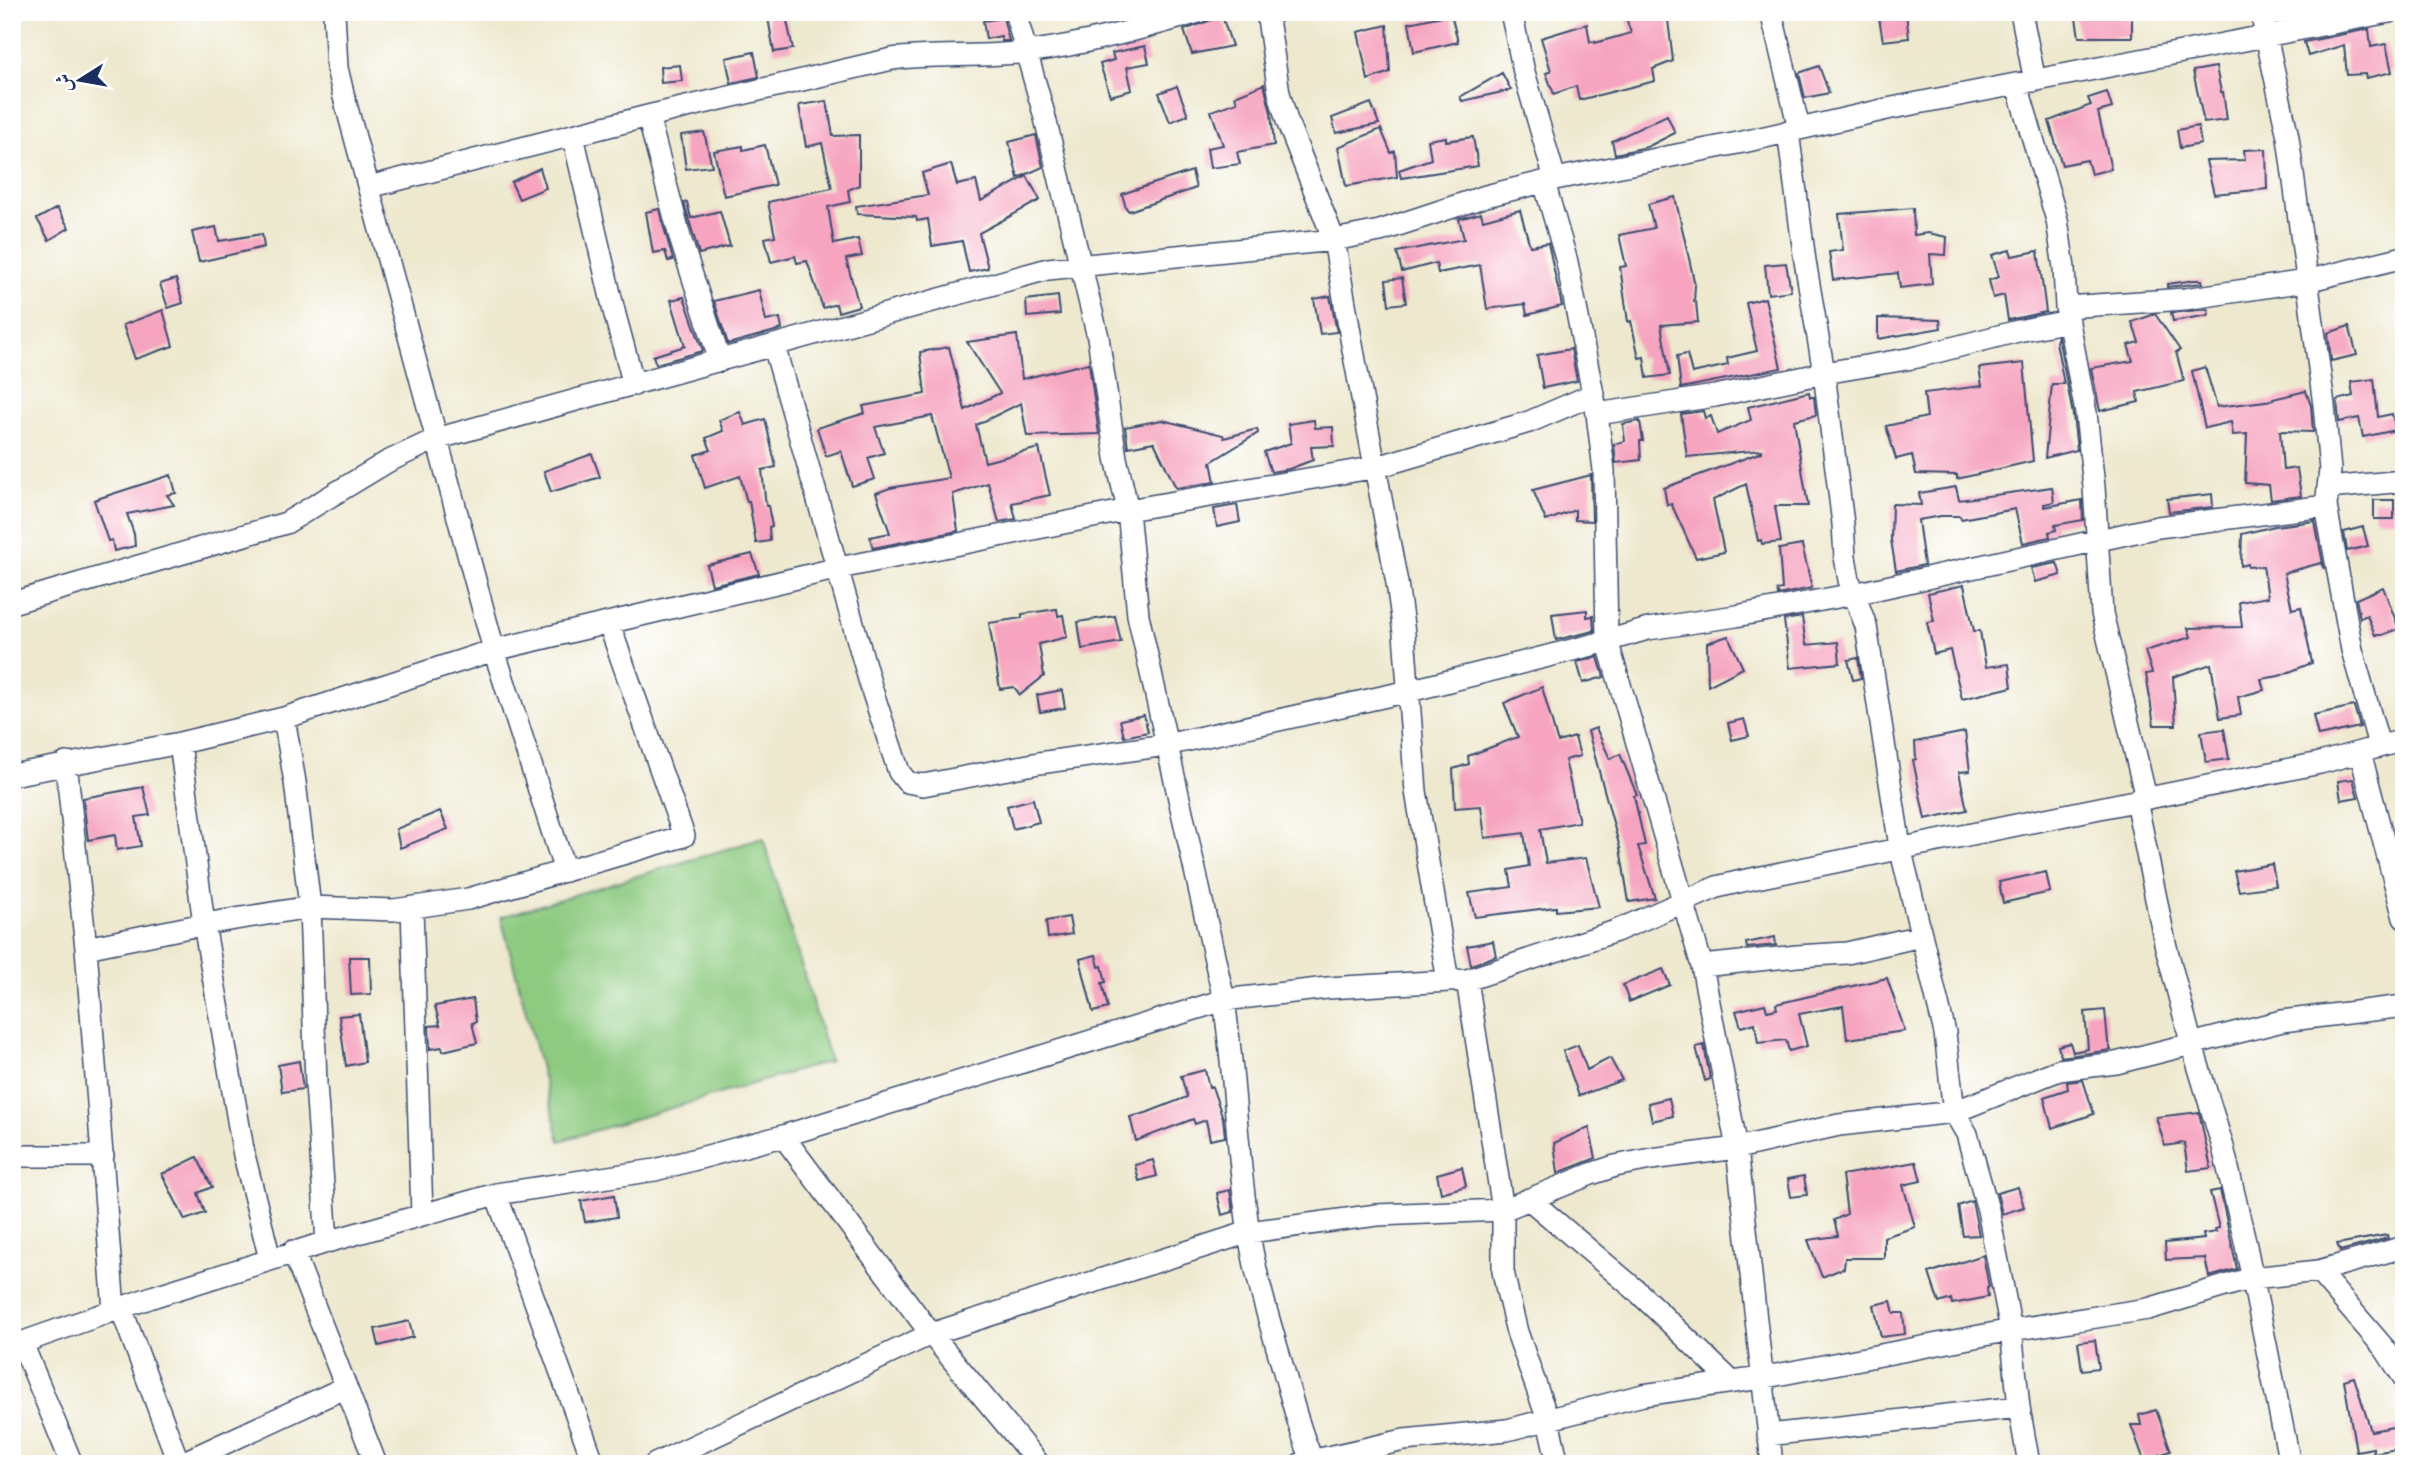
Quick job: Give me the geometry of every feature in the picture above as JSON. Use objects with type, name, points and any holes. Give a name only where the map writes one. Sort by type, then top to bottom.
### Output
[{"type":"street","points":[[334,12],[337,68],[436,439],[494,650],[565,871]]},
{"type":"street","points":[[1015,12],[1044,114],[1098,337],[1116,458],[1128,510],[1138,615],[1224,1000],[1232,1063],[1233,1099],[1256,1274],[1309,1462],[1405,1440],[1507,1430],[1643,1395],[1761,1378],[2011,1330],[2148,1309],[2252,1278],[2318,1271],[2404,1247]]},
{"type":"street","points":[[369,187],[648,116],[892,59],[922,55],[1026,52],[1143,28],[1199,12]]},
{"type":"street","points":[[1266,12],[1279,93],[1287,121],[1335,240],[1353,350],[1398,583],[1416,791],[1503,1210],[1503,1271],[1517,1332],[1548,1420],[1558,1464]]},
{"type":"street","points":[[1511,12],[1550,180],[1596,404],[1604,470],[1606,640],[1702,967],[1737,1148],[1772,1464]]},
{"type":"street","points":[[1771,12],[1793,129],[1805,261],[1824,373],[1845,557],[1854,594],[1866,626],[1900,847],[1945,1033],[1954,1112],[1967,1134],[1988,1210],[2011,1330],[2019,1407],[2029,1464]]},
{"type":"street","points":[[2021,12],[2026,83],[2057,220],[2068,314],[2086,413],[2102,613],[2141,799],[2165,943],[2223,1147],[2290,1464]]},
{"type":"street","points":[[2261,12],[2288,137],[2324,405],[2330,470],[2327,497],[2370,749],[2404,918]]},
{"type":"street","points":[[12,603],[286,523],[387,463],[436,439],[1048,269],[1335,240],[1380,231],[1486,197],[1550,180],[1743,142],[1793,129],[2389,12]]},
{"type":"street","points":[[648,116],[681,241],[720,361]]},
{"type":"street","points":[[573,136],[634,384]]},
{"type":"street","points":[[12,775],[180,743],[284,718],[494,650],[839,568],[1128,510],[1377,467],[1596,404],[1716,396],[1824,373],[1913,358],[2018,331],[2068,314],[2306,281],[2404,257]]},
{"type":"street","points":[[774,346],[872,690],[899,772],[907,782],[923,785],[1039,763],[1166,745],[1409,691],[1648,629],[1854,594],[2158,527],[2404,481]]},
{"type":"street","points":[[86,948],[204,924],[310,907],[394,910],[468,900],[684,836],[609,624]]},
{"type":"street","points":[[284,718],[295,782],[310,907],[316,1084],[327,1242]]},
{"type":"street","points":[[72,1464],[17,1344],[293,1251],[496,1194],[655,1170],[783,1136],[1224,1000],[1327,988],[1457,981],[1616,931],[1717,887],[1900,847],[2320,763],[2404,740]]},
{"type":"street","points":[[180,743],[204,924],[244,1155],[270,1259]]},
{"type":"street","points":[[66,763],[86,948],[118,1309],[179,1464],[346,1387]]},
{"type":"street","points":[[412,908],[422,1215]]},
{"type":"street","points":[[1702,967],[1847,953],[1921,936]]},
{"type":"street","points":[[655,1464],[931,1334],[1249,1232],[1377,1215],[1503,1210],[1615,1166],[1737,1148],[1839,1125],[1954,1112],[2059,1070],[2116,1063],[2282,1021],[2404,1006]]},
{"type":"street","points":[[783,1136],[931,1334],[1039,1464]]},
{"type":"street","points":[[12,1156],[103,1156]]},
{"type":"street","points":[[496,1194],[594,1464]]},
{"type":"street","points":[[1529,1199],[1637,1292],[1732,1382]]},
{"type":"street","points":[[293,1251],[376,1464]]},
{"type":"street","points":[[2318,1271],[2385,1349],[2404,1378]]},
{"type":"street","points":[[1768,1435],[2019,1407]]},
{"type":"green space","points":[[763,838],[830,1061],[560,1141],[501,917]]},
{"type":"building","points":[[767,12],[785,12],[793,49],[774,52]]},
{"type":"building","points":[[1624,12],[1667,12],[1673,61],[1653,69],[1655,81],[1579,100],[1576,86],[1554,94],[1546,73],[1551,71],[1541,38],[1587,24],[1590,42],[1631,33]]},
{"type":"building","points":[[1906,13],[1909,38],[1883,41],[1879,18]]},
{"type":"building","points":[[2100,13],[2132,13],[2132,37],[2079,37],[2076,18]]},
{"type":"building","points":[[1451,14],[1458,42],[1414,52],[1409,23]]},
{"type":"building","points":[[1222,16],[1232,46],[1192,54],[1184,30]]},
{"type":"building","points":[[1003,18],[1009,41],[1001,41],[1001,36],[986,39],[983,21]]},
{"type":"building","points":[[1387,25],[1390,72],[1368,80],[1358,32]]},
{"type":"building","points":[[2369,29],[2371,47],[2386,44],[2392,72],[2366,78],[2365,74],[2347,75],[2344,45],[2308,56],[2304,42]]},
{"type":"building","points":[[1145,46],[1149,63],[1127,67],[1132,90],[1110,96],[1100,64],[1114,60],[1112,53]]},
{"type":"building","points":[[754,52],[759,77],[731,83],[726,58]]},
{"type":"building","points":[[680,65],[682,81],[661,83],[660,67]]},
{"type":"building","points":[[1819,66],[1829,93],[1805,98],[1799,73]]},
{"type":"building","points":[[2216,67],[2227,120],[2204,123],[2193,71]]},
{"type":"building","points":[[1502,73],[1511,90],[1462,101],[1460,97]]},
{"type":"building","points":[[1264,84],[1271,113],[1274,145],[1237,152],[1240,164],[1210,168],[1207,148],[1223,145],[1211,111],[1237,102],[1235,96]]},
{"type":"building","points":[[1177,86],[1188,115],[1170,122],[1159,93]]},
{"type":"building","points":[[2107,92],[2112,108],[2098,112],[2111,169],[2091,174],[2087,160],[2062,165],[2049,121],[2091,105],[2088,98]]},
{"type":"building","points":[[827,101],[833,136],[859,135],[859,185],[848,190],[850,202],[828,207],[834,244],[858,239],[862,256],[846,259],[859,306],[838,312],[836,304],[823,308],[807,261],[797,263],[795,256],[771,262],[765,238],[775,236],[768,202],[832,188],[822,143],[806,147],[799,105]]},
{"type":"building","points":[[1371,103],[1379,124],[1336,133],[1332,118]]},
{"type":"building","points":[[1667,115],[1675,133],[1647,147],[1615,154],[1612,141]]},
{"type":"building","points":[[2198,126],[2201,144],[2180,148],[2177,130]]},
{"type":"building","points":[[1381,129],[1391,153],[1395,151],[1397,177],[1346,186],[1338,147]]},
{"type":"building","points":[[704,132],[712,166],[686,169],[681,135]]},
{"type":"building","points":[[1036,135],[1043,167],[1018,178],[1009,142]]},
{"type":"building","points":[[1446,137],[1446,141],[1473,137],[1478,166],[1401,178],[1399,170],[1431,159],[1428,140]]},
{"type":"building","points":[[765,145],[775,185],[724,196],[714,151],[743,146],[743,150]]},
{"type":"building","points":[[2266,149],[2267,189],[2214,194],[2206,161],[2245,160],[2244,150]]},
{"type":"building","points":[[951,164],[957,185],[976,181],[981,201],[1027,176],[1040,200],[979,233],[988,268],[969,272],[962,241],[932,246],[928,219],[917,221],[916,217],[857,214],[856,206],[928,195],[922,173]]},
{"type":"building","points":[[540,168],[546,188],[519,199],[511,182]]},
{"type":"building","points":[[1192,171],[1196,188],[1129,211],[1126,208],[1122,194]]},
{"type":"building","points":[[1675,197],[1695,285],[1694,302],[1698,322],[1661,325],[1670,375],[1647,378],[1644,357],[1639,358],[1631,321],[1628,322],[1620,267],[1626,266],[1619,235],[1654,228],[1648,204]]},
{"type":"building","points":[[687,202],[691,218],[720,211],[730,246],[699,254],[684,203]]},
{"type":"building","points":[[57,208],[69,228],[49,240],[37,219]]},
{"type":"building","points":[[1913,208],[1914,235],[1928,233],[1947,237],[1946,255],[1930,254],[1932,284],[1900,288],[1898,273],[1833,280],[1829,252],[1843,250],[1839,214]]},
{"type":"building","points":[[659,209],[673,260],[668,261],[665,251],[653,253],[646,212]]},
{"type":"building","points":[[1520,210],[1530,246],[1548,243],[1562,306],[1527,315],[1525,304],[1487,309],[1480,265],[1438,273],[1436,263],[1402,272],[1397,252],[1464,239],[1459,219],[1481,213],[1483,220]]},
{"type":"building","points":[[216,227],[219,241],[262,234],[264,247],[199,262],[192,232]]},
{"type":"building","points":[[2010,250],[2012,256],[2038,251],[2046,312],[2008,320],[2004,295],[1993,298],[1989,280],[1999,277],[1992,255]]},
{"type":"building","points":[[1786,263],[1791,291],[1768,294],[1765,265]]},
{"type":"building","points":[[1402,278],[1406,303],[1389,305],[1386,280]]},
{"type":"building","points":[[176,279],[183,303],[168,308],[160,284]]},
{"type":"building","points":[[2202,280],[2203,283],[2167,287],[2167,284]]},
{"type":"building","points":[[759,290],[766,321],[780,318],[782,329],[728,344],[714,301]]},
{"type":"building","points":[[1058,296],[1060,314],[1027,317],[1026,300]]},
{"type":"building","points":[[1330,296],[1337,332],[1320,334],[1314,299]]},
{"type":"building","points":[[684,297],[703,351],[656,364],[653,356],[685,346],[671,300]]},
{"type":"building","points":[[1765,298],[1781,368],[1681,388],[1677,356],[1687,354],[1692,373],[1728,365],[1727,358],[1757,351],[1746,303]]},
{"type":"building","points":[[2208,309],[2209,315],[2173,321],[2171,313]]},
{"type":"building","points":[[163,310],[173,346],[135,359],[123,325]]},
{"type":"building","points":[[2155,314],[2180,350],[2176,352],[2184,381],[2137,392],[2139,402],[2100,411],[2091,368],[2133,361],[2128,345],[2139,342],[2132,322]]},
{"type":"building","points":[[1878,318],[1940,320],[1941,328],[1878,339]]},
{"type":"building","points":[[2349,326],[2357,355],[2331,361],[2328,333]]},
{"type":"building","points":[[1017,335],[1022,379],[1089,363],[1099,434],[1027,436],[1021,403],[976,425],[985,462],[1039,448],[1050,495],[1012,503],[1016,519],[999,522],[988,483],[953,494],[958,531],[873,548],[870,537],[890,533],[876,493],[949,478],[932,416],[875,427],[884,453],[868,458],[875,479],[852,486],[841,451],[826,456],[817,428],[865,413],[863,406],[925,394],[920,352],[949,347],[965,410],[1000,393],[967,342]]},
{"type":"building","points":[[2058,336],[2077,450],[2045,458],[2052,384],[2064,384],[2056,342]]},
{"type":"building","points":[[1571,349],[1577,381],[1543,388],[1537,355]]},
{"type":"building","points":[[2024,363],[2033,461],[1957,479],[1957,475],[1916,474],[1912,455],[1896,459],[1886,426],[1927,417],[1924,393],[1982,386],[1979,368]]},
{"type":"building","points":[[2205,367],[2217,407],[2273,400],[2306,391],[2311,406],[2313,432],[2280,431],[2283,470],[2297,468],[2301,496],[2271,500],[2269,485],[2245,483],[2247,434],[2233,435],[2231,422],[2205,428],[2192,371]]},
{"type":"building","points":[[2374,379],[2378,417],[2392,414],[2396,430],[2363,437],[2359,418],[2339,422],[2337,400],[2353,396],[2351,382]]},
{"type":"building","points":[[1809,392],[1810,397],[1814,397],[1816,415],[1794,420],[1808,506],[1775,506],[1781,542],[1762,544],[1761,540],[1758,541],[1746,484],[1713,500],[1724,552],[1696,558],[1671,503],[1667,505],[1664,488],[1762,450],[1687,457],[1681,414],[1703,411],[1705,418],[1711,416],[1717,434],[1751,420],[1748,407]]},
{"type":"building","points":[[740,412],[745,425],[765,419],[776,467],[762,470],[766,506],[772,526],[769,527],[770,541],[756,543],[749,501],[747,502],[740,476],[705,488],[695,455],[711,450],[706,438],[723,431],[719,420]]},
{"type":"building","points":[[1162,420],[1223,435],[1224,438],[1257,429],[1258,433],[1211,462],[1215,482],[1176,488],[1154,442],[1128,447],[1125,427]]},
{"type":"building","points":[[1314,420],[1315,428],[1333,427],[1334,446],[1311,447],[1313,460],[1271,472],[1264,452],[1291,443],[1288,424]]},
{"type":"building","points":[[1640,421],[1643,441],[1640,441],[1641,460],[1616,463],[1614,444],[1625,441],[1623,424]]},
{"type":"building","points":[[592,454],[600,477],[551,492],[544,471]]},
{"type":"building","points":[[171,475],[176,493],[167,495],[174,505],[127,514],[135,546],[114,551],[112,540],[108,541],[94,500]]},
{"type":"building","points":[[1591,475],[1592,521],[1575,520],[1575,510],[1546,521],[1533,490]]},
{"type":"building","points":[[1956,487],[1959,500],[2052,487],[2054,502],[2044,504],[2044,507],[2082,500],[2083,520],[2055,525],[2056,530],[2049,532],[2050,537],[2023,543],[2015,509],[1961,519],[1960,516],[1941,516],[1918,520],[1924,565],[1896,571],[1891,540],[1892,504],[1921,505],[1919,493]]},
{"type":"building","points":[[2212,494],[2213,507],[2169,512],[2167,499]]},
{"type":"building","points":[[2374,500],[2394,500],[2394,519],[2374,519]]},
{"type":"building","points":[[1237,505],[1240,522],[1217,527],[1214,509]]},
{"type":"building","points":[[2315,521],[2324,569],[2321,563],[2284,573],[2292,609],[2301,607],[2312,663],[2279,676],[2261,679],[2264,690],[2238,697],[2241,715],[2220,718],[2211,664],[2173,677],[2176,725],[2154,725],[2146,674],[2152,673],[2145,651],[2191,637],[2188,628],[2242,627],[2239,602],[2268,597],[2263,566],[2241,566],[2242,534]]},
{"type":"building","points":[[2363,527],[2368,546],[2347,551],[2344,532]]},
{"type":"building","points":[[1802,545],[1812,588],[1778,595],[1777,590],[1782,589],[1779,549]]},
{"type":"building","points":[[752,554],[759,574],[712,585],[707,565]]},
{"type":"building","points":[[2057,563],[2061,575],[2035,582],[2031,568]]},
{"type":"building","points":[[1964,585],[1974,631],[1980,631],[1986,667],[2009,664],[2012,687],[1962,699],[1950,650],[1934,654],[1927,622],[1934,621],[1928,593]]},
{"type":"building","points":[[2383,587],[2399,629],[2375,635],[2367,615],[2360,618],[2356,599]]},
{"type":"building","points":[[1057,609],[1058,616],[1063,615],[1067,637],[1039,644],[1044,676],[1020,695],[1014,687],[1000,689],[989,623],[1022,618],[1022,614]]},
{"type":"building","points":[[1587,610],[1587,617],[1593,616],[1594,631],[1556,640],[1552,614]]},
{"type":"building","points":[[1115,616],[1121,642],[1082,649],[1078,622]]},
{"type":"building","points":[[1802,617],[1806,645],[1838,642],[1840,663],[1790,668],[1784,620]]},
{"type":"building","points":[[1728,636],[1743,668],[1708,686],[1707,643]]},
{"type":"building","points":[[1598,657],[1604,677],[1583,683],[1577,662]]},
{"type":"building","points":[[1858,658],[1861,678],[1853,680],[1848,660]]},
{"type":"building","points":[[1542,687],[1558,742],[1575,737],[1580,756],[1565,760],[1579,822],[1540,829],[1546,863],[1586,858],[1599,907],[1556,911],[1556,907],[1475,917],[1469,893],[1512,887],[1509,870],[1529,866],[1524,833],[1485,838],[1481,806],[1455,808],[1453,769],[1469,764],[1468,756],[1518,737],[1504,703]]},
{"type":"building","points":[[1062,690],[1065,708],[1040,712],[1037,695]]},
{"type":"building","points":[[2354,706],[2360,727],[2318,736],[2313,715]]},
{"type":"building","points":[[1144,715],[1148,732],[1124,737],[1120,720]]},
{"type":"building","points":[[1744,719],[1749,736],[1732,740],[1728,723]]},
{"type":"building","points":[[1596,728],[1610,759],[1620,754],[1637,795],[1634,796],[1645,845],[1638,846],[1655,898],[1629,902],[1620,848],[1588,731]]},
{"type":"building","points":[[2224,729],[2229,759],[2206,762],[2201,732]]},
{"type":"building","points":[[1965,732],[1970,771],[1959,772],[1967,810],[1925,819],[1913,760],[1916,759],[1915,742]]},
{"type":"building","points":[[2353,779],[2358,797],[2341,800],[2338,781]]},
{"type":"building","points":[[143,787],[150,815],[136,817],[141,846],[117,850],[115,835],[88,840],[83,798]]},
{"type":"building","points":[[1033,799],[1039,822],[1013,829],[1007,806]]},
{"type":"building","points":[[440,811],[448,829],[400,848],[396,829]]},
{"type":"building","points":[[2272,864],[2276,886],[2239,891],[2234,871]]},
{"type":"building","points":[[2046,872],[2050,892],[2003,903],[1999,882]]},
{"type":"building","points":[[1069,917],[1072,934],[1048,938],[1046,921]]},
{"type":"building","points":[[1775,937],[1776,945],[1747,948],[1746,943]]},
{"type":"building","points":[[1493,941],[1496,956],[1471,965],[1467,946]]},
{"type":"building","points":[[1096,955],[1106,982],[1102,983],[1108,1008],[1093,1012],[1080,959]]},
{"type":"building","points":[[349,957],[370,957],[371,994],[351,995]]},
{"type":"building","points":[[1663,969],[1670,985],[1629,1002],[1623,985]]},
{"type":"building","points":[[1887,978],[1905,1031],[1847,1039],[1843,1006],[1799,1014],[1807,1046],[1789,1051],[1786,1040],[1758,1043],[1755,1023],[1741,1027],[1736,1011],[1765,1004],[1767,1011],[1777,1009],[1776,1004]]},
{"type":"building","points":[[473,999],[476,1022],[472,1023],[477,1043],[443,1051],[442,1047],[430,1049],[429,1026],[440,1025],[435,1006]]},
{"type":"building","points":[[2105,1010],[2111,1050],[2061,1057],[2058,1046],[2070,1043],[2073,1052],[2088,1049],[2085,1012]]},
{"type":"building","points":[[359,1014],[365,1062],[346,1066],[339,1016]]},
{"type":"building","points":[[1578,1045],[1587,1070],[1610,1058],[1622,1080],[1579,1096],[1563,1051]]},
{"type":"building","points":[[1704,1045],[1710,1079],[1705,1081],[1696,1047]]},
{"type":"building","points":[[299,1061],[303,1089],[282,1092],[278,1065]]},
{"type":"building","points":[[1205,1070],[1209,1088],[1212,1087],[1223,1118],[1225,1137],[1210,1140],[1206,1120],[1195,1124],[1193,1119],[1136,1141],[1130,1117],[1187,1097],[1181,1076]]},
{"type":"building","points":[[2083,1080],[2094,1114],[2052,1128],[2044,1097],[2068,1089],[2067,1082]]},
{"type":"building","points":[[1669,1098],[1673,1116],[1652,1121],[1648,1103]]},
{"type":"building","points":[[2199,1112],[2211,1168],[2188,1171],[2184,1143],[2165,1146],[2156,1117]]},
{"type":"building","points":[[1589,1127],[1596,1158],[1558,1173],[1554,1143]]},
{"type":"building","points":[[197,1157],[212,1187],[198,1193],[205,1213],[185,1220],[162,1174]]},
{"type":"building","points":[[1153,1160],[1157,1176],[1139,1181],[1135,1165]]},
{"type":"building","points":[[1916,1162],[1921,1181],[1903,1185],[1915,1227],[1884,1237],[1884,1258],[1845,1258],[1844,1268],[1822,1277],[1808,1240],[1838,1236],[1834,1220],[1847,1214],[1842,1175]]},
{"type":"building","points":[[1462,1167],[1466,1186],[1441,1193],[1437,1174]]},
{"type":"building","points":[[1804,1176],[1807,1195],[1791,1197],[1788,1179]]},
{"type":"building","points":[[2018,1187],[2024,1207],[2002,1214],[1997,1193]]},
{"type":"building","points":[[1230,1190],[1233,1212],[1222,1215],[1217,1193]]},
{"type":"building","points":[[2220,1190],[2237,1269],[2209,1277],[2205,1258],[2166,1260],[2165,1243],[2204,1239],[2203,1234],[2216,1232],[2215,1229],[2219,1228],[2210,1192]]},
{"type":"building","points":[[614,1195],[617,1217],[585,1222],[581,1201]]},
{"type":"building","points":[[1972,1201],[1979,1235],[1963,1236],[1958,1206]]},
{"type":"building","points":[[2387,1235],[2388,1238],[2340,1251],[2337,1244]]},
{"type":"building","points":[[1983,1255],[1989,1287],[1988,1297],[1952,1304],[1951,1299],[1939,1303],[1929,1273]]},
{"type":"building","points":[[1891,1301],[1894,1313],[1903,1313],[1905,1334],[1881,1337],[1874,1305]]},
{"type":"building","points":[[409,1321],[413,1337],[379,1346],[375,1329]]},
{"type":"building","points":[[2095,1340],[2099,1368],[2082,1370],[2078,1342]]},
{"type":"building","points":[[2354,1377],[2371,1431],[2404,1425],[2404,1448],[2373,1453],[2373,1448],[2356,1451],[2344,1380]]},
{"type":"building","points":[[2156,1410],[2171,1451],[2144,1460],[2131,1425],[2141,1425],[2139,1415]]}]
